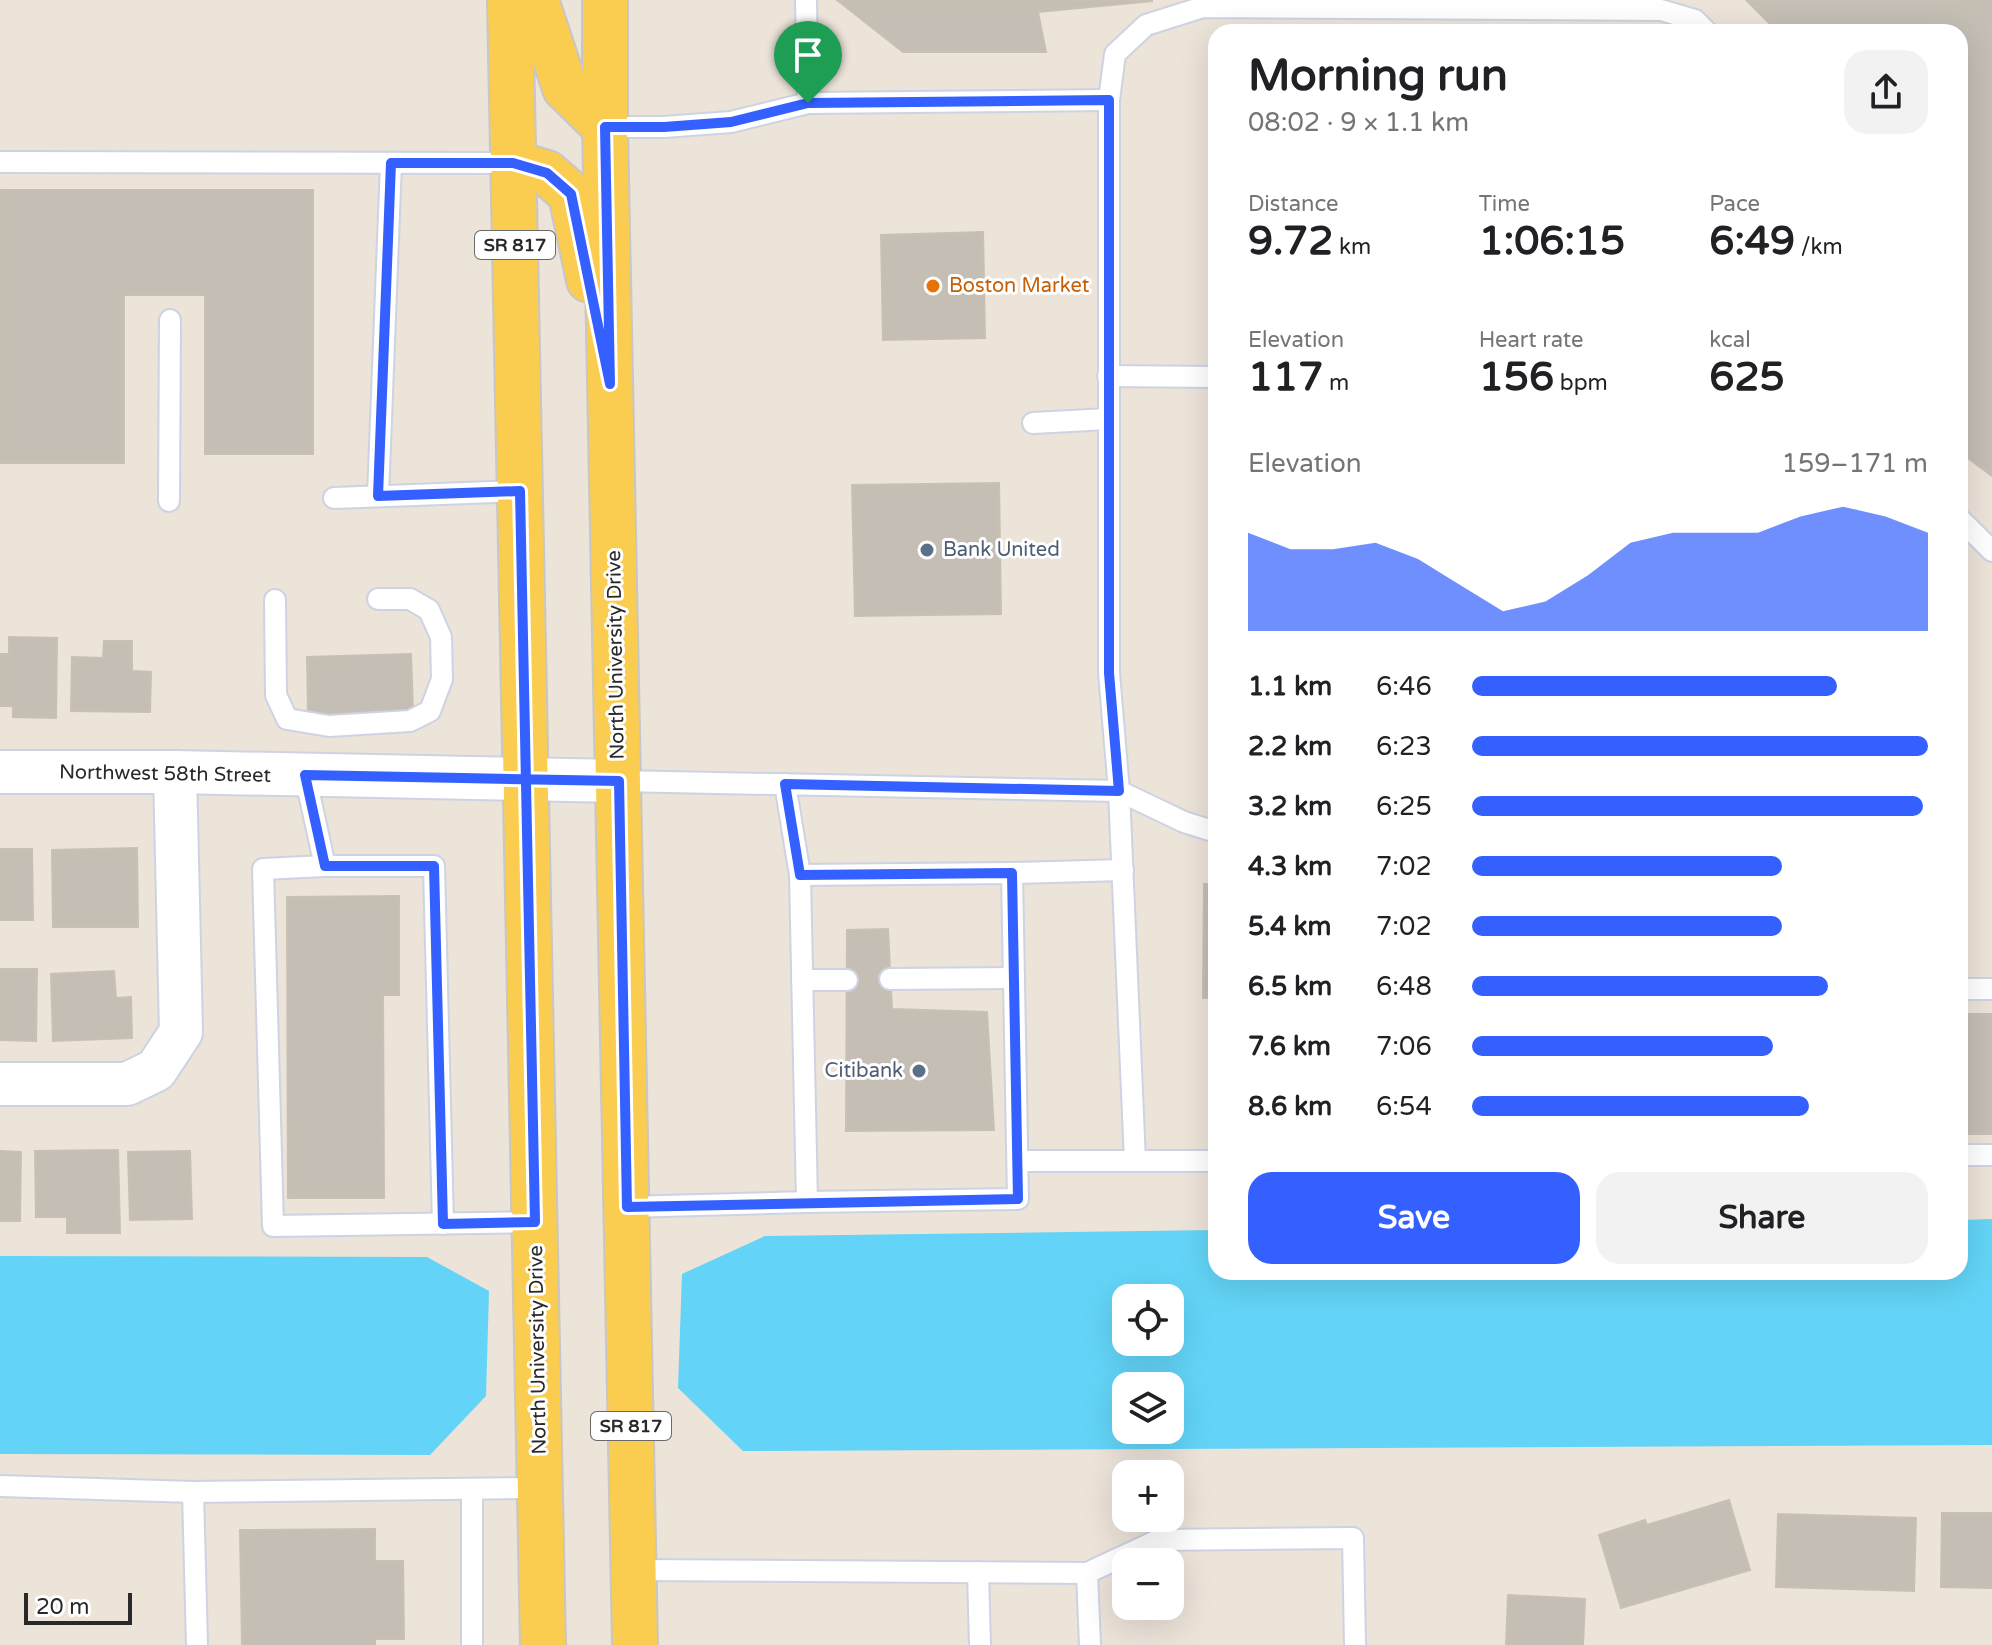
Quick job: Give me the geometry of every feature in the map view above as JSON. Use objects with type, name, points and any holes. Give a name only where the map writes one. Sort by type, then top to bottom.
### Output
[{"type":"main road","name":"North University Drive","points":[[510,0],[543,1645]]},
{"type":"main road","points":[[536,0],[565,88],[605,127]]},
{"type":"main road","name":"North University Drive","points":[[605,0],[635,1645]]},
{"type":"main road","points":[[513,163],[547,173],[571,194],[610,384]]},
{"type":"street","name":"Northwest 58th Street","points":[[0,772],[175,772],[619,781]]},
{"type":"street","points":[[0,1084],[127,1084],[156,1070],[181,1032],[175,772]]},
{"type":"lane","points":[[806,0],[808,103]]},
{"type":"lane","points":[[1135,1161],[1119,791],[1109,673],[1109,100],[1115,54],[1146,25],[1203,7],[1661,10],[1699,24]]},
{"type":"lane","points":[[605,127],[731,122],[808,103],[1109,100]]},
{"type":"lane","points":[[0,162],[513,163]]},
{"type":"lane","points":[[378,496],[391,163]]},
{"type":"lane","points":[[169,501],[170,320]]},
{"type":"lane","points":[[1108,376],[1208,377]]},
{"type":"lane","points":[[1033,423],[1108,419]]},
{"type":"lane","points":[[334,498],[520,491]]},
{"type":"lane","points":[[1968,527],[1992,551]]},
{"type":"lane","points":[[275,600],[276,695],[287,719],[329,726],[410,721],[430,711],[442,679],[441,637],[429,610],[410,599],[378,599]]},
{"type":"lane","points":[[305,775],[325,866]]},
{"type":"lane","points":[[619,781],[1119,791],[1184,822],[1208,830]]},
{"type":"lane","points":[[785,784],[800,875],[807,1202]]},
{"type":"lane","points":[[443,1224],[434,866],[263,869],[273,1226],[443,1224],[535,1222]]},
{"type":"lane","points":[[800,875],[1123,870]]},
{"type":"lane","points":[[627,1207],[1018,1199],[1012,873]]},
{"type":"lane","points":[[890,979],[1014,978]]},
{"type":"lane","points":[[802,980],[847,980]]},
{"type":"lane","points":[[1968,989],[1992,989]]},
{"type":"lane","points":[[1968,1155],[1992,1155]]},
{"type":"lane","points":[[1019,1161],[1208,1161]]},
{"type":"lane","points":[[0,1486],[193,1492],[540,1488]]},
{"type":"lane","points":[[472,1489],[472,1645]]},
{"type":"lane","points":[[193,1492],[197,1645]]},
{"type":"lane","points":[[634,1570],[1087,1573],[1158,1540],[1353,1538],[1355,1645]]},
{"type":"lane","points":[[978,1572],[980,1645]]},
{"type":"lane","points":[[1087,1573],[1090,1645]]},
{"type":"water","points":[[1992,1219],[1992,1445],[743,1451],[678,1388],[682,1274],[765,1236],[1208,1230],[1208,1280],[1968,1280],[1968,1220]]},
{"type":"water","points":[[0,1256],[427,1257],[489,1291],[486,1396],[430,1455],[0,1454]]},
{"type":"building","points":[[837,0],[1152,1],[1038,12],[1046,52],[903,52]]},
{"type":"building","points":[[1746,0],[1992,0],[1992,476],[1968,458],[1968,24],[1770,24]]},
{"type":"building","points":[[0,190],[313,190],[313,454],[205,454],[205,295],[124,295],[124,463],[0,463]]},
{"type":"building","name":"Boston Market","points":[[983,232],[985,338],[883,340],[881,235]]},
{"type":"building","name":"Bank United","points":[[999,483],[1001,614],[855,616],[852,485]]},
{"type":"building","points":[[9,637],[57,638],[56,718],[13,717],[13,706],[0,706],[0,654],[9,654]]},
{"type":"building","points":[[104,641],[132,641],[132,671],[151,672],[150,712],[71,711],[72,657],[103,658]]},
{"type":"building","points":[[411,654],[413,711],[308,714],[307,657]]},
{"type":"building","points":[[137,848],[138,927],[53,927],[52,850]]},
{"type":"building","points":[[0,849],[32,849],[33,920],[0,920]]},
{"type":"building","points":[[1204,884],[1208,884],[1208,998],[1203,998]]},
{"type":"building","points":[[399,896],[399,995],[383,995],[384,1198],[288,1198],[287,897]]},
{"type":"building","name":"Citibank","points":[[888,929],[892,1009],[987,1012],[994,1130],[846,1131],[847,930]]},
{"type":"building","points":[[0,969],[37,969],[36,1041],[0,1040]]},
{"type":"building","points":[[114,971],[116,998],[131,997],[132,1038],[53,1041],[51,974]]},
{"type":"building","points":[[1968,1014],[1992,1014],[1992,1134],[1968,1134]]},
{"type":"building","points":[[118,1150],[120,1233],[67,1233],[67,1217],[36,1217],[35,1151]]},
{"type":"building","points":[[0,1151],[21,1152],[20,1221],[0,1221]]},
{"type":"building","points":[[190,1151],[192,1219],[130,1220],[128,1152]]},
{"type":"building","points":[[1729,1500],[1750,1570],[1621,1608],[1599,1535],[1645,1520],[1647,1525]]},
{"type":"building","points":[[1942,1513],[1992,1513],[1992,1588],[1941,1587]]},
{"type":"building","points":[[1778,1514],[1916,1518],[1914,1591],[1776,1587]]},
{"type":"building","points":[[375,1529],[375,1561],[403,1561],[404,1639],[375,1639],[375,1645],[242,1645],[240,1530]]},
{"type":"building","points":[[1508,1595],[1585,1599],[1583,1645],[1506,1645]]},
{"type":"place","name":"Boston Market","points":[[933,286]]},
{"type":"place","name":"Bank United","points":[[927,550]]},
{"type":"place","name":"Citibank","points":[[919,1071]]},
{"type":"route","points":[[808,103],[731,122],[605,127],[610,384],[571,194],[547,173],[513,163],[391,163],[378,496],[520,491],[526,779],[535,1222],[443,1224],[434,866],[325,866],[305,775],[526,779],[619,781],[627,1207],[1018,1199],[1012,873],[800,875],[785,784],[1119,791],[1109,673],[1109,100],[808,103]]}]
